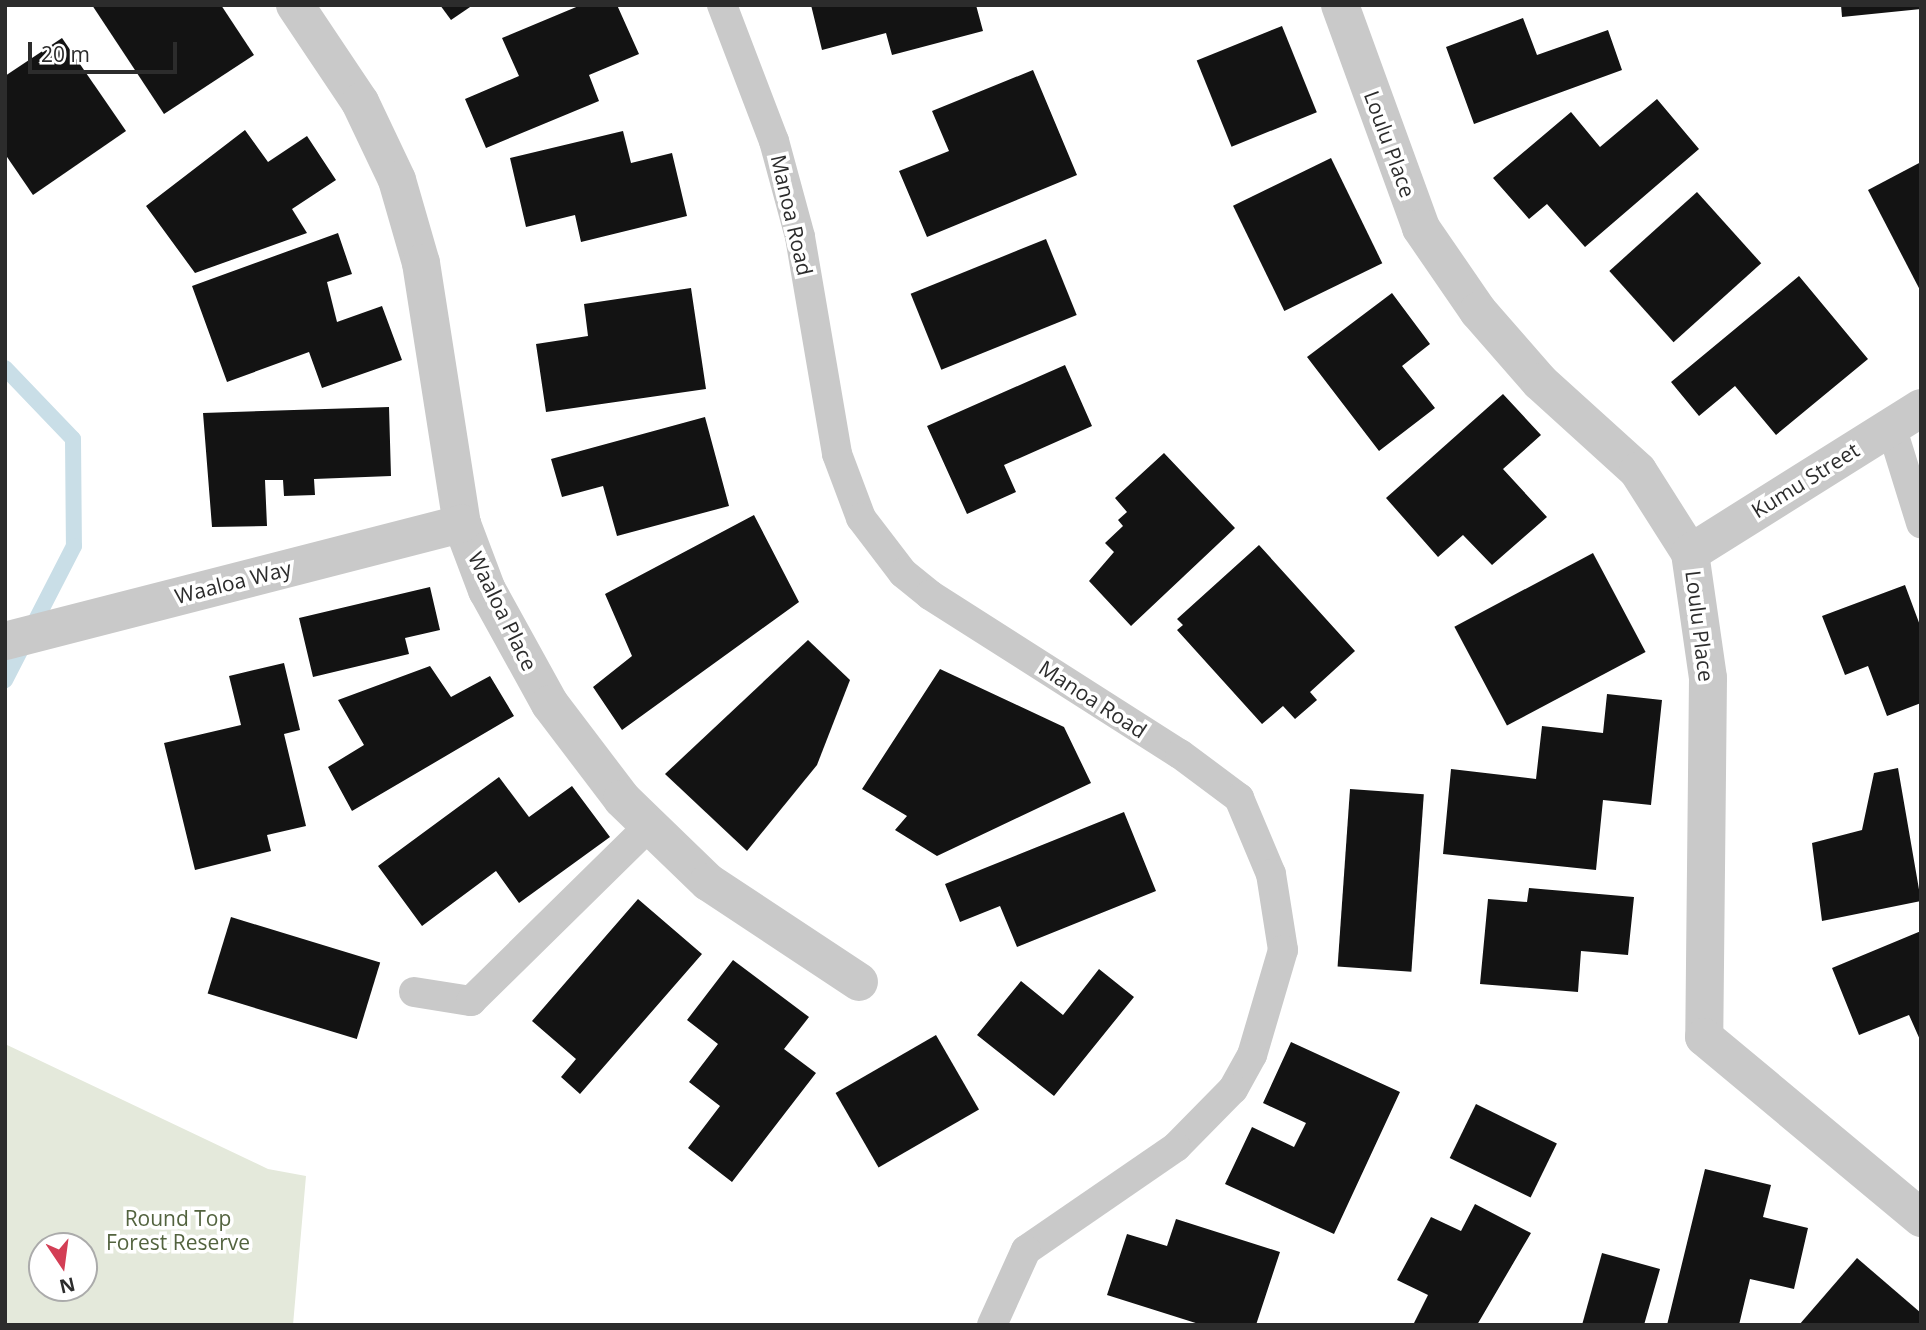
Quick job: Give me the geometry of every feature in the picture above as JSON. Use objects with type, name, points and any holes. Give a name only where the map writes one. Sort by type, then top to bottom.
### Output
[{"type":"street","name":"Waaloa Place","points":[[295,5],[360,102],[397,180],[421,263],[461,524],[487,590],[550,704],[622,799],[708,882],[859,982]]},
{"type":"street","name":"Loulu Place","points":[[1340,5],[1421,228],[1478,311],[1540,382],[1638,471],[1690,553],[1708,678],[1704,1037],[1921,1218]]},
{"type":"street","name":"Kumu Street","points":[[1690,553],[1906,417]]},
{"type":"street","name":"Waaloa Way","points":[[5,641],[461,524]]},
{"type":"lane","name":"Manoa Road","points":[[722,5],[774,141],[800,237],[837,454],[861,518],[903,573],[930,595],[1180,754],[1238,798],[1271,874],[1283,950],[1252,1055],[1233,1089],[1176,1147],[1026,1250],[992,1325]]},
{"type":"lane","points":[[1906,417],[1921,523]]},
{"type":"lane","points":[[414,992],[471,1001],[649,826]]},
{"type":"green space","name":"Round Top Forest Reserve","points":[[5,1044],[268,1169],[306,1176],[293,1325],[5,1325]]},
{"type":"building","points":[[92,5],[221,5],[254,55],[164,114]]},
{"type":"building","points":[[440,5],[473,5],[451,20]]},
{"type":"building","points":[[581,5],[617,5],[639,54],[589,75],[599,101],[486,148],[465,99],[519,76],[502,38]]},
{"type":"building","points":[[811,5],[976,5],[983,31],[892,55],[886,33],[822,50]]},
{"type":"building","points":[[1841,5],[1921,5],[1921,9],[1842,17]]},
{"type":"building","points":[[1523,18],[1537,55],[1608,30],[1622,70],[1474,124],[1446,47]]},
{"type":"building","points":[[1282,26],[1317,112],[1232,147],[1197,60]]},
{"type":"building","points":[[62,38],[126,131],[33,195],[5,154],[5,76]]},
{"type":"building","points":[[1033,70],[1077,175],[927,237],[899,171],[949,151],[932,111]]},
{"type":"building","points":[[1657,99],[1699,149],[1585,247],[1547,204],[1529,219],[1493,178],[1571,112],[1600,147]]},
{"type":"building","points":[[245,130],[268,162],[307,136],[336,180],[292,209],[307,233],[195,273],[146,206]]},
{"type":"building","points":[[623,131],[631,163],[672,153],[687,216],[581,242],[575,215],[526,227],[510,158]]},
{"type":"building","points":[[1331,158],[1382,263],[1284,311],[1233,206]]},
{"type":"building","points":[[1921,162],[1921,292],[1868,190]]},
{"type":"building","points":[[1697,192],[1761,263],[1674,342],[1609,271]]},
{"type":"building","points":[[338,233],[352,274],[327,282],[337,322],[382,306],[402,360],[322,388],[309,352],[227,382],[192,286]]},
{"type":"building","points":[[1046,239],[1077,315],[941,370],[911,294]]},
{"type":"building","points":[[1799,276],[1868,359],[1776,435],[1735,386],[1699,416],[1671,382]]},
{"type":"building","points":[[691,288],[706,389],[546,412],[536,344],[588,336],[584,304]]},
{"type":"building","points":[[1392,293],[1430,344],[1402,366],[1435,408],[1379,451],[1307,357]]},
{"type":"building","points":[[1065,365],[1092,426],[1004,465],[1016,492],[967,514],[927,426]]},
{"type":"building","points":[[1503,394],[1541,435],[1503,469],[1547,517],[1492,565],[1463,535],[1438,557],[1386,498]]},
{"type":"building","points":[[389,407],[391,476],[314,479],[315,495],[284,496],[283,480],[265,480],[267,526],[212,527],[203,413]]},
{"type":"building","points":[[705,417],[729,506],[617,536],[603,486],[562,497],[551,459]]},
{"type":"building","points":[[1164,453],[1235,528],[1131,626],[1089,581],[1114,552],[1105,543],[1123,526],[1118,520],[1127,512],[1115,498]]},
{"type":"building","points":[[754,515],[799,602],[622,730],[593,687],[632,656],[605,594]]},
{"type":"building","points":[[1259,545],[1355,651],[1310,692],[1317,700],[1295,719],[1283,706],[1262,724],[1177,630],[1183,625],[1177,619]]},
{"type":"building","points":[[1593,553],[1646,652],[1507,726],[1454,627]]},
{"type":"building","points":[[1905,585],[1921,628],[1921,703],[1887,716],[1868,666],[1845,675],[1822,616]]},
{"type":"building","points":[[430,587],[440,630],[405,638],[409,654],[313,677],[299,618]]},
{"type":"building","points":[[808,640],[850,680],[817,765],[747,851],[665,774]]},
{"type":"building","points":[[284,663],[300,730],[284,734],[306,826],[267,835],[271,851],[195,870],[164,743],[241,725],[229,676]]},
{"type":"building","points":[[430,666],[451,697],[490,676],[514,716],[352,811],[328,767],[364,745],[338,700]]},
{"type":"building","points":[[940,669],[1064,727],[1091,783],[937,856],[895,830],[907,816],[862,789]]},
{"type":"building","points":[[1607,694],[1662,700],[1651,805],[1603,800],[1596,870],[1443,854],[1451,769],[1536,779],[1542,726],[1603,733]]},
{"type":"building","points":[[1898,768],[1921,901],[1822,921],[1812,843],[1862,830],[1874,773]]},
{"type":"building","points":[[499,777],[529,817],[572,786],[610,837],[519,903],[496,871],[422,926],[378,866]]},
{"type":"building","points":[[1350,789],[1424,794],[1411,972],[1338,967]]},
{"type":"building","points":[[1124,812],[1156,891],[1017,947],[1000,906],[960,922],[945,884]]},
{"type":"building","points":[[1529,888],[1634,897],[1628,955],[1581,951],[1578,992],[1480,984],[1488,899],[1527,902]]},
{"type":"building","points":[[638,899],[702,954],[580,1094],[561,1077],[576,1059],[532,1021]]},
{"type":"building","points":[[231,917],[380,963],[357,1039],[208,994]]},
{"type":"building","points":[[1921,931],[1921,1042],[1909,1015],[1859,1035],[1832,968]]},
{"type":"building","points":[[733,960],[809,1017],[784,1049],[816,1073],[732,1182],[688,1148],[720,1106],[689,1082],[718,1044],[687,1020]]},
{"type":"building","points":[[1099,969],[1134,997],[1054,1096],[977,1035],[1021,981],[1063,1015]]},
{"type":"building","points":[[936,1035],[979,1109],[879,1167],[836,1093]]},
{"type":"building","points":[[1291,1042],[1400,1092],[1334,1234],[1225,1184],[1252,1127],[1294,1147],[1306,1123],[1263,1103]]},
{"type":"building","points":[[1476,1104],[1557,1143],[1531,1197],[1450,1158]]},
{"type":"building","points":[[1705,1169],[1771,1185],[1763,1217],[1808,1228],[1794,1289],[1750,1279],[1739,1325],[1667,1325]]},
{"type":"building","points":[[1475,1204],[1531,1233],[1477,1325],[1413,1325],[1428,1295],[1397,1280],[1431,1217],[1461,1231]]},
{"type":"building","points":[[1176,1219],[1280,1252],[1256,1325],[1202,1325],[1107,1295],[1127,1234],[1167,1246]]},
{"type":"building","points":[[1602,1253],[1660,1269],[1644,1325],[1582,1325]]},
{"type":"building","points":[[1857,1258],[1921,1313],[1921,1325],[1799,1325]]},
{"type":"waterway","points":[[5,368],[73,439],[74,546],[5,680]]}]
